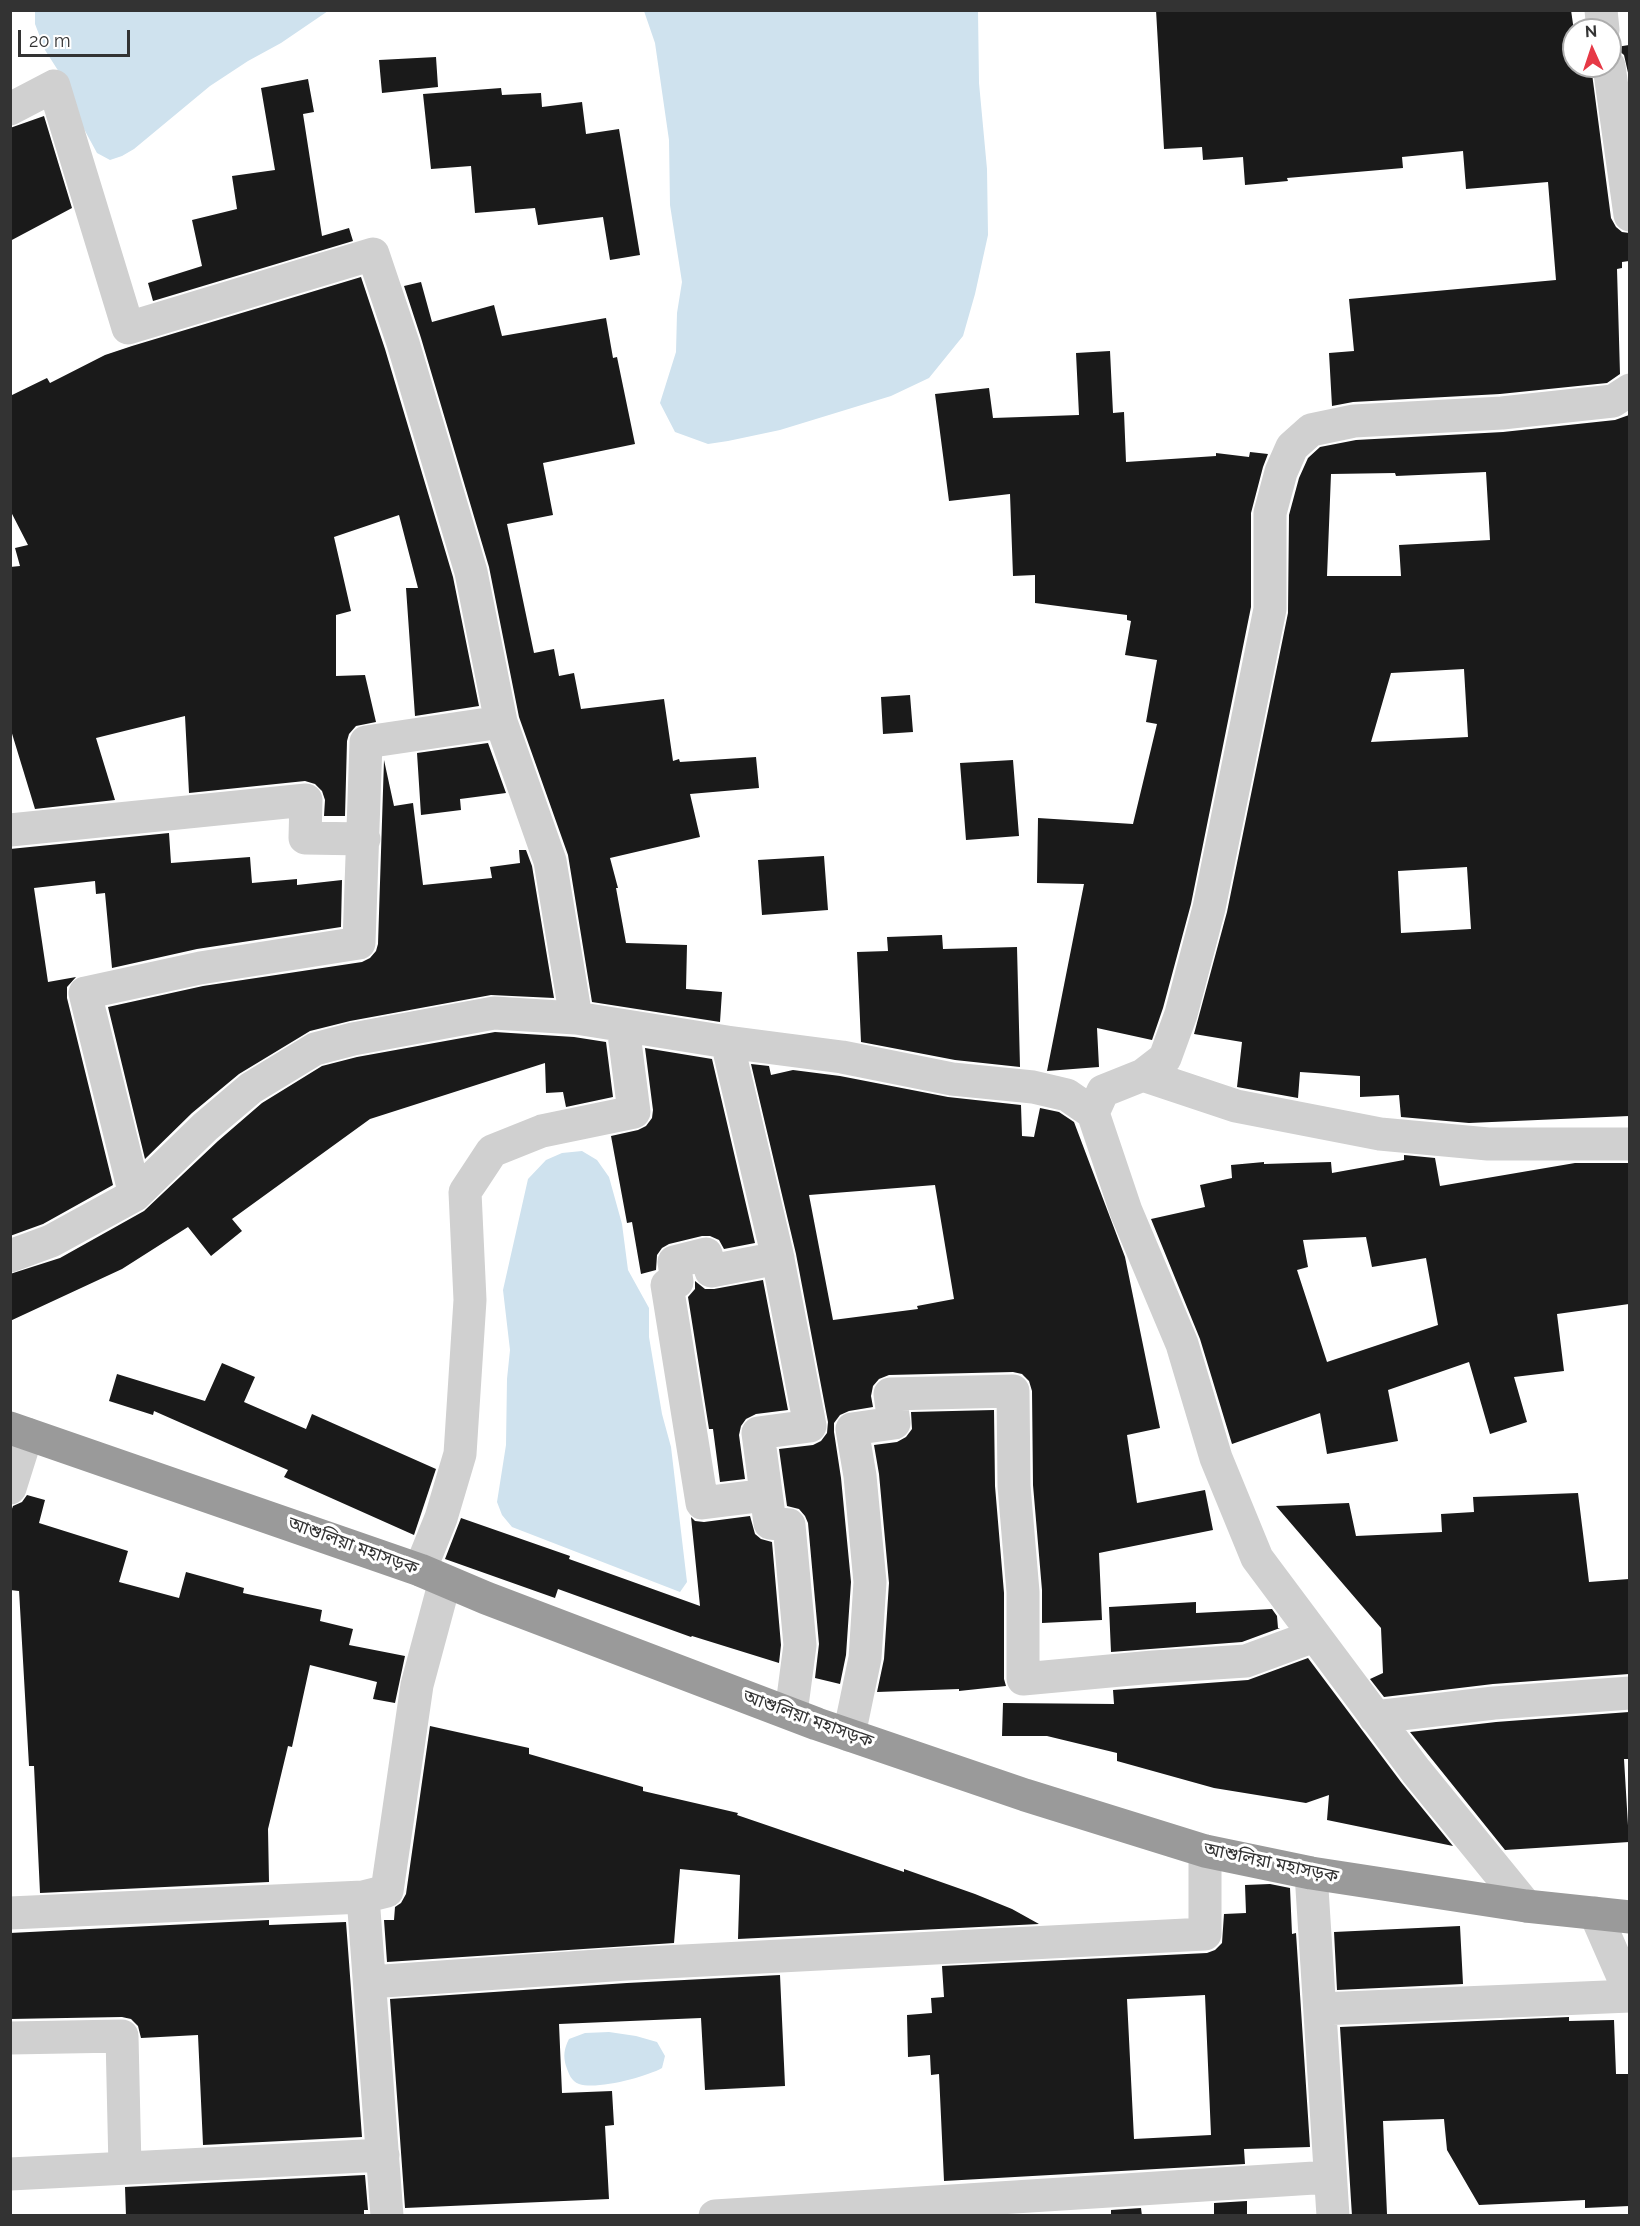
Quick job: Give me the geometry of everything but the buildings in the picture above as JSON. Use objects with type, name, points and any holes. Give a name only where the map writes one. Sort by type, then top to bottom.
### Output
[{"type":"highway","name":"আশুলিয়া মহাসড়ক","points":[[19,1431],[433,1575],[849,1735],[1025,1795],[1205,1851],[1311,1873],[1526,1906],[1629,1917]]},
{"type":"street","points":[[1611,78],[1629,215]]},
{"type":"street","points":[[10,109],[54,86],[128,328],[373,254],[403,343],[471,572],[501,722],[550,861],[576,1018]]},
{"type":"street","points":[[1093,1113],[1103,1091],[1143,1075],[1165,1058],[1180,1014],[1209,908],[1270,609],[1270,513],[1281,472],[1292,447],[1311,430],[1354,421],[1502,413],[1613,401],[1629,390]]},
{"type":"street","points":[[135,1195],[85,993],[200,968],[359,943],[366,742],[501,722]]},
{"type":"street","points":[[10,830],[306,800],[305,838],[364,839]]},
{"type":"street","points":[[10,1256],[51,1241],[135,1195],[205,1127],[251,1088],[315,1049],[353,1039],[494,1013],[576,1018],[727,1042],[842,1057],[952,1079],[1033,1088],[1067,1095],[1093,1113],[1126,1212],[1182,1344],[1216,1458],[1257,1558],[1416,1771],[1526,1906]]},
{"type":"street","points":[[10,1913],[363,1897],[387,1891],[441,1518],[460,1454],[470,1300],[465,1192],[492,1151],[542,1131],[634,1112],[623,1026]]},
{"type":"street","points":[[727,1042],[778,1258],[810,1426],[758,1433],[770,1523],[789,1525],[800,1645],[791,1713]]},
{"type":"street","points":[[1143,1075],[1236,1106],[1380,1134],[1488,1144],[1629,1144]]},
{"type":"street","points":[[766,1495],[702,1503],[667,1285],[677,1282],[674,1262],[706,1254],[711,1271],[778,1258]]},
{"type":"street","points":[[849,1735],[865,1658],[870,1582],[860,1476],[852,1429],[894,1423],[890,1394],[1013,1391],[1014,1486],[1023,1592],[1023,1679],[1245,1661],[1314,1636]]},
{"type":"street","points":[[10,1488],[19,1431]]},
{"type":"street","points":[[1375,1717],[1494,1703],[1629,1693]]},
{"type":"street","points":[[370,1982],[626,1964],[1205,1934],[1205,1851]]},
{"type":"street","points":[[1311,1873],[1333,2216]]},
{"type":"street","points":[[363,1897],[387,2216]]},
{"type":"street","points":[[1320,2009],[1629,1995],[1595,1914]]},
{"type":"street","points":[[10,2038],[122,2036],[125,2168]]},
{"type":"street","points":[[10,2174],[383,2155]]},
{"type":"street","points":[[715,2216],[1330,2177]]},
{"type":"water","points":[[35,10],[328,11],[210,86],[134,149],[110,160],[97,153],[65,94],[59,72],[45,50],[35,24]]},
{"type":"water","points":[[644,11],[978,11],[979,83],[987,169],[988,235],[963,336],[929,378],[891,396],[780,430],[708,444],[675,432],[660,403],[676,352],[677,313],[682,282],[670,205],[669,140],[655,43]]},
{"type":"water","points":[[582,1151],[597,1160],[609,1177],[622,1224],[628,1270],[649,1308],[649,1337],[662,1414],[671,1447],[687,1582],[680,1592],[512,1527],[502,1515],[497,1502],[506,1445],[510,1350],[503,1290],[528,1179],[546,1160],[562,1153]]},
{"type":"water","points":[[609,2032],[657,2042],[665,2056],[662,2068],[633,2079],[609,2084],[576,2083],[568,2072],[565,2062],[564,2052],[569,2039],[585,2033]]}]
